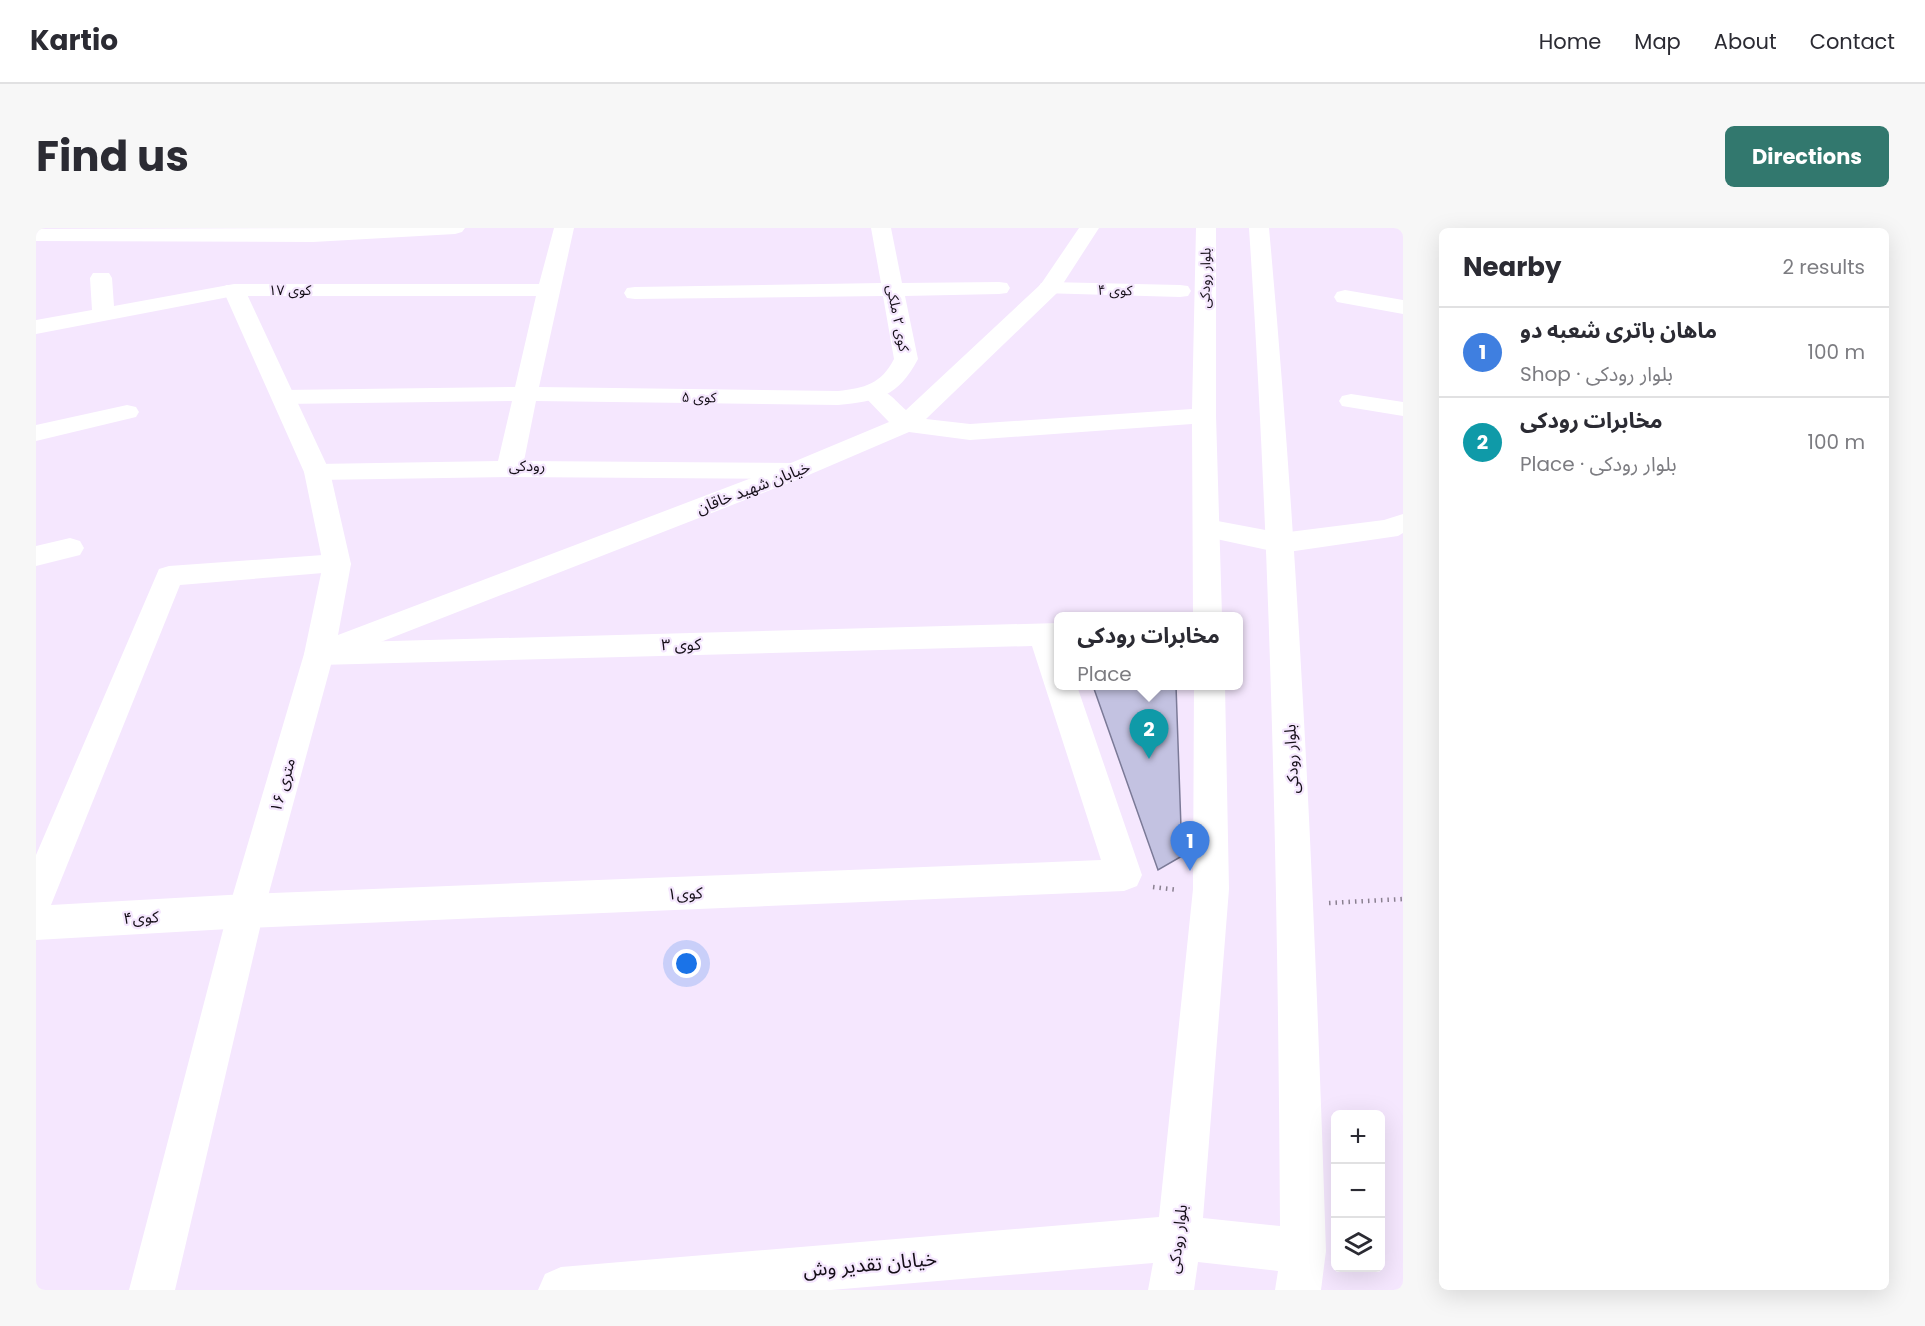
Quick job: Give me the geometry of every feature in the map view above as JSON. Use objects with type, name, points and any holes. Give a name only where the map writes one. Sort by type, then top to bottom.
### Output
[{"type":"street","points":[[36,235],[313,236],[455,228]]},
{"type":"street","points":[[509,469],[548,290],[564,228]]},
{"type":"street","name":"کوی ۲ ملکی","points":[[874,394],[898,377],[906,359],[881,228]]},
{"type":"street","points":[[906,423],[1049,288],[1089,228]]},
{"type":"street","name":"بلوار رودکی","points":[[1206,228],[1204,416],[1208,612]]},
{"type":"street","name":"بلوار رودکی","points":[[1259,228],[1281,543],[1297,905],[1301,1271]]},
{"type":"street","points":[[101,278],[104,316]]},
{"type":"street","points":[[634,293],[999,288]]},
{"type":"street","name":"کوی ۴","points":[[1049,288],[1180,291]]},
{"type":"street","name":"کوی ۱۷","points":[[36,327],[234,290],[548,290]]},
{"type":"street","name":"۱۶ متری","points":[[152,1290],[246,911],[319,654],[338,564],[317,472],[234,290]]},
{"type":"street","points":[[1345,297],[1403,307]]},
{"type":"street","name":"کوی ۵","points":[[283,397],[525,394],[838,398],[874,394]]},
{"type":"street","points":[[874,394],[906,423],[970,432],[1204,416]]},
{"type":"street","points":[[1351,401],[1403,409]]},
{"type":"street","points":[[36,433],[127,412]]},
{"type":"street","name":"خیابان شهید خاقان","points":[[319,654],[795,471],[906,423]]},
{"type":"street","points":[[317,472],[509,469],[795,471]]},
{"type":"street","points":[[1207,528],[1281,543],[1398,530]]},
{"type":"street","points":[[36,556],[70,548]]},
{"type":"street","points":[[40,881],[169,576],[338,564]]},
{"type":"street","points":[[1051,635],[1054,652]]},
{"type":"street","name":"کوی ۳","points":[[319,654],[1051,635]]},
{"type":"street","points":[[1061,690],[1124,875]]},
{"type":"street","name":"بلوار رودکی","points":[[1171,1290],[1179,1238],[1211,889],[1209,690]]},
{"type":"street","name":"کوی۱","points":[[246,911],[1124,875]]},
{"type":"street","name":"کوی۴","points":[[36,923],[246,911]]},
{"type":"street","name":"خیابان تقدیر وش","points":[[561,1290],[1179,1238],[1301,1271]]},
{"type":"path","points":[[1124,875],[1161,890],[1211,889]]},
{"type":"path","points":[[1297,905],[1403,899]]},
{"type":"building","points":[[1094,690],[1176,690],[1182,856],[1158,870]]},
{"type":"place","name":"مخابرات رودکی","points":[[1149,759]]},
{"type":"place","name":"ماهان باتری شعبه دو","points":[[1190,871]]},
{"type":"district","name":"رودکی","points":[[527,466]]}]
